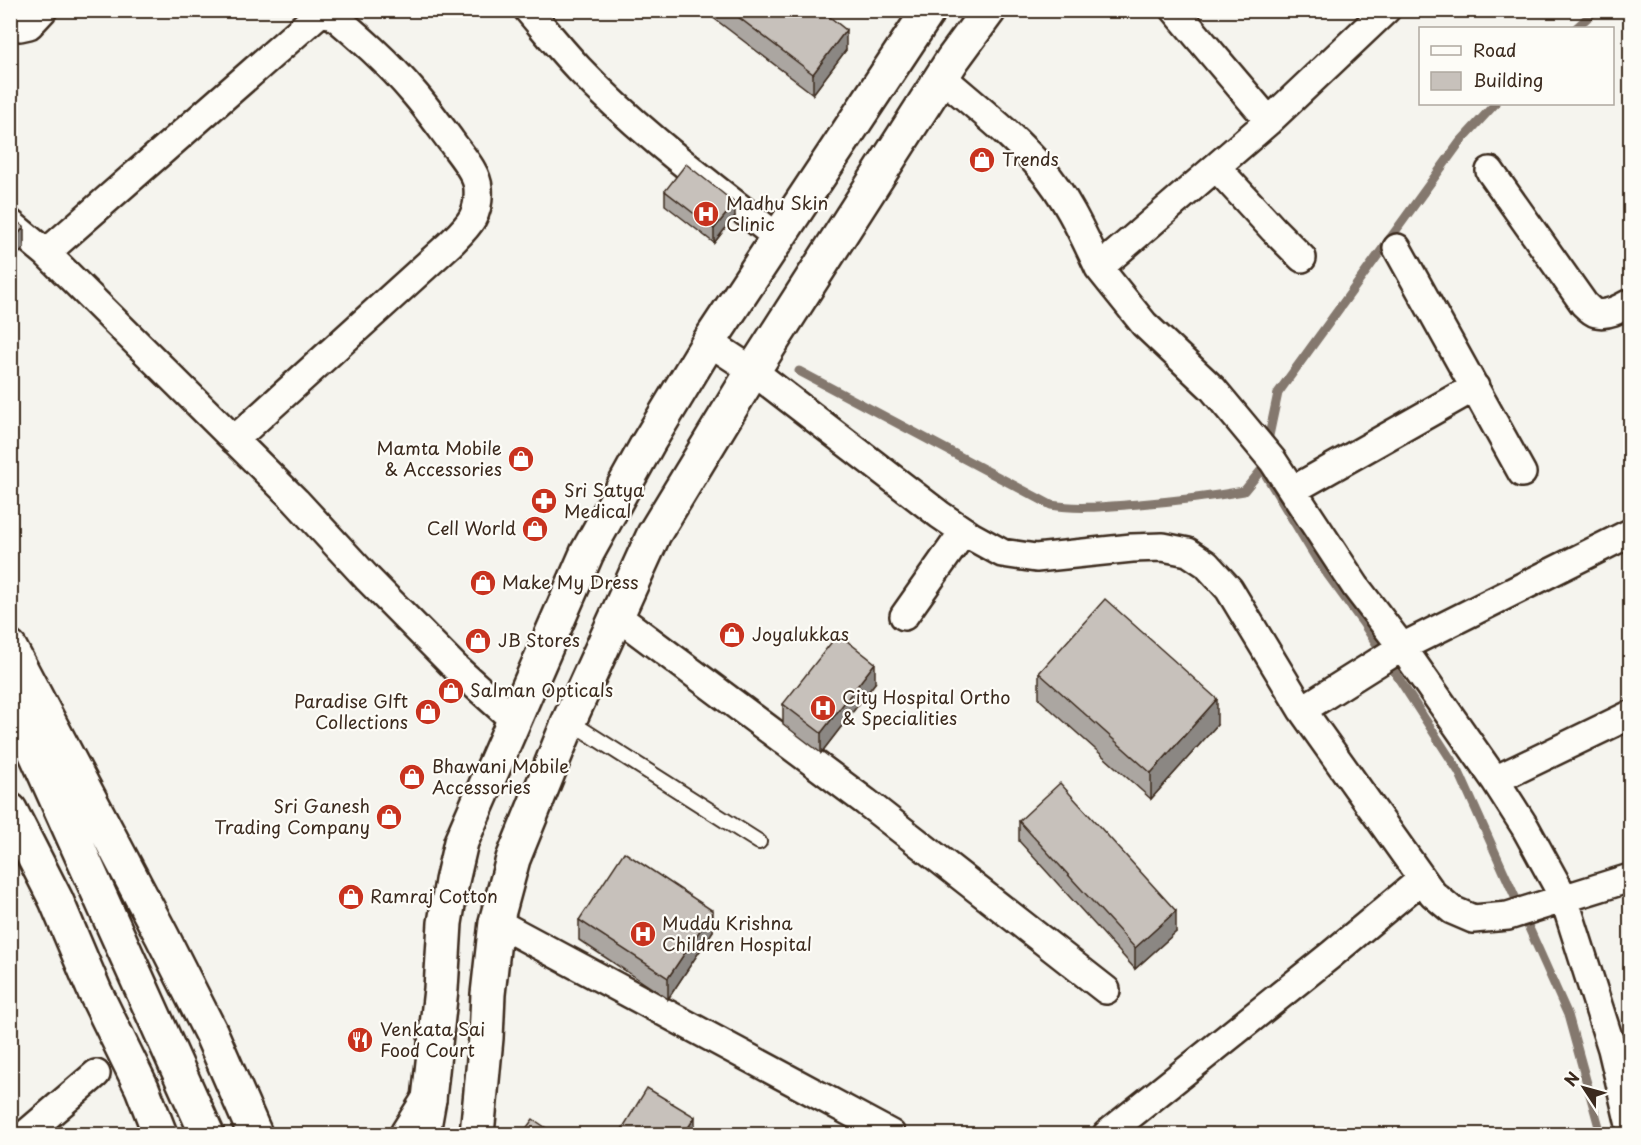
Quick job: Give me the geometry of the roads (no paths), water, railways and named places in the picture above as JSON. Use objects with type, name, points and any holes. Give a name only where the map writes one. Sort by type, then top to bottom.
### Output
[{"type":"main road","points":[[423,1134],[441,989],[445,923],[461,842],[586,554],[648,443],[709,342],[929,10]]},
{"type":"main road","points":[[477,1134],[496,922],[513,859],[569,721],[654,534],[753,371],[942,77],[989,10]]},
{"type":"main road","points":[[10,648],[202,1013],[255,1134]]},
{"type":"main road","points":[[10,696],[207,1134]]},
{"type":"main road","points":[[10,810],[56,900],[95,992],[142,1088],[160,1134]]},
{"type":"main road","points":[[406,1134],[429,1099]]},
{"type":"street","points":[[10,19],[20,27],[29,25],[43,10]]},
{"type":"street","points":[[46,254],[325,10],[357,34],[384,60],[416,94],[469,166],[478,186],[478,206],[470,224],[234,440]]},
{"type":"street","points":[[528,10],[579,70],[627,114],[669,152],[778,238]]},
{"type":"street","points":[[1175,10],[1269,121]]},
{"type":"street","points":[[1100,268],[1269,121],[1386,10]]},
{"type":"street","points":[[942,77],[1017,142],[1043,170],[1081,229],[1100,268],[1144,324],[1213,389],[1273,461],[1356,587],[1402,647],[1496,780],[1564,898],[1612,1049],[1630,1125]]},
{"type":"street","points":[[1216,167],[1302,258]]},
{"type":"street","points":[[1490,171],[1584,304],[1594,313],[1606,313],[1630,303]]},
{"type":"street","points":[[10,223],[46,254],[296,501],[450,663],[514,720]]},
{"type":"street","points":[[1397,248],[1522,473]]},
{"type":"street","points":[[709,342],[753,371],[940,515],[1002,553],[1036,558],[1163,547],[1188,552],[1206,564],[1229,589],[1302,710],[1422,879],[1433,894],[1452,910],[1473,918],[1508,916],[1630,878]]},
{"type":"street","points":[[1293,490],[1475,387]]},
{"type":"street","points":[[904,616],[964,531]]},
{"type":"street","points":[[1302,710],[1402,647],[1630,532]]},
{"type":"street","points":[[617,616],[866,802],[1106,990]]},
{"type":"street","points":[[1496,780],[1630,716]]},
{"type":"street","points":[[1107,1134],[1422,879]]},
{"type":"street","points":[[496,922],[891,1134]]},
{"type":"street","points":[[26,1134],[96,1074]]},
{"type":"lane","points":[[569,721],[759,842]]},
{"type":"waterway","points":[[1577,27],[1596,10]]},
{"type":"waterway","points":[[799,371],[1051,505],[1106,507],[1244,491],[1262,469],[1278,393],[1460,142],[1494,105]]},
{"type":"waterway","points":[[1262,469],[1317,560],[1363,623],[1459,772],[1568,1015],[1601,1134]]},
{"type":"place","name":"Trends","points":[[982,160]]},
{"type":"place","name":"Madhu Skin Clinic","points":[[706,214]]},
{"type":"place","name":"Mamta Mobile & Accessories","points":[[521,459]]},
{"type":"place","name":"Sri Satya Medical","points":[[544,501]]},
{"type":"place","name":"Cell World","points":[[535,529]]},
{"type":"place","name":"Make My Dress","points":[[483,583]]},
{"type":"place","name":"Joyalukkas","points":[[732,635]]},
{"type":"place","name":"JB Stores","points":[[478,641]]},
{"type":"place","name":"Salman Opticals","points":[[451,691]]},
{"type":"place","name":"City Hospital Ortho & Specialities","points":[[823,708]]},
{"type":"place","name":"Paradise GIft Collections","points":[[428,712]]},
{"type":"place","name":"Bhawani Mobile Accessories","points":[[412,777]]},
{"type":"place","name":"Sri Ganesh Trading Company","points":[[389,817]]},
{"type":"place","name":"Ramraj Cotton","points":[[351,897]]},
{"type":"place","name":"Muddu Krishna Children Hospital","points":[[643,934]]},
{"type":"place","name":"Venkata Sai Food Court","points":[[360,1040]]}]
